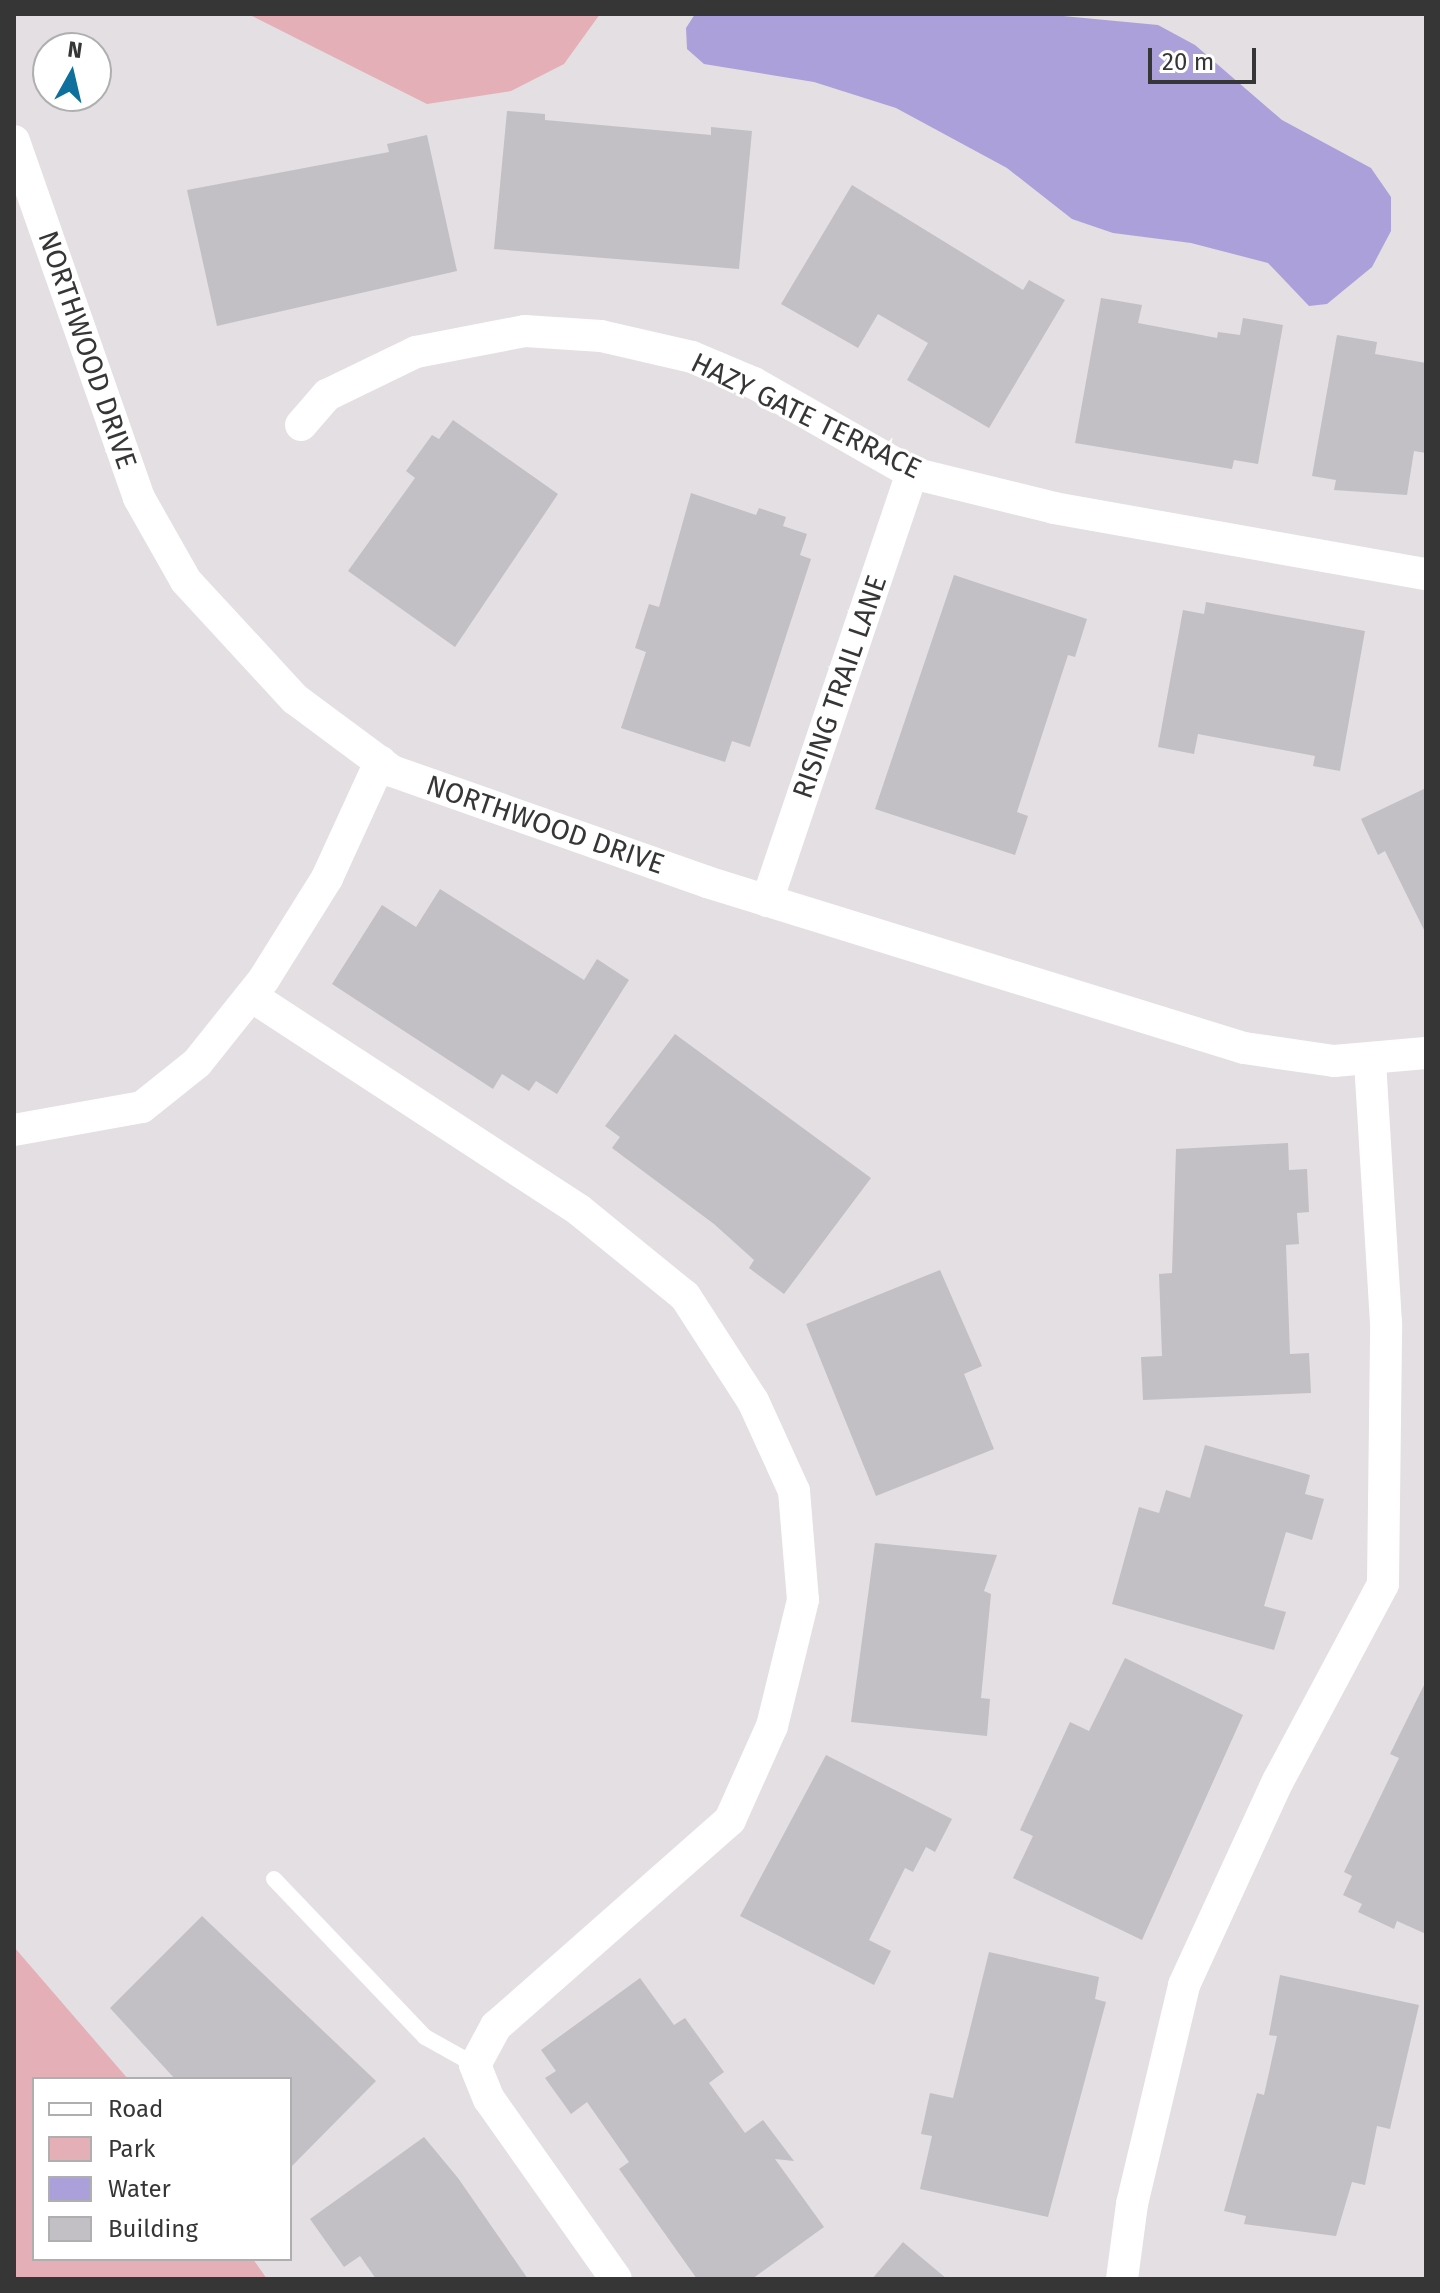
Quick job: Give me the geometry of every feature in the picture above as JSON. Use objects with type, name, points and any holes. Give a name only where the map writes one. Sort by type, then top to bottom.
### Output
[{"type":"street","name":"NORTHWOOD DRIVE","points":[[14,141],[139,498],[186,581],[295,699],[380,762],[767,901],[1244,1048],[1370,1059],[1426,1053]]},
{"type":"street","name":"HAZY GATE TERRACE","points":[[301,425],[327,395],[416,352],[512,332],[601,336],[692,357],[741,378],[912,473],[1054,508],[1426,574]]},
{"type":"street","name":"RISING TRAIL LANE","points":[[767,901],[912,473]]},
{"type":"street","points":[[14,1130],[142,1107],[197,1063],[251,996],[327,878],[380,762]]},
{"type":"street","points":[[251,996],[579,1210],[685,1296],[753,1401],[794,1491],[803,1600],[772,1726],[730,1820],[496,2026],[475,2065],[489,2099],[616,2279]]},
{"type":"street","points":[[1122,2279],[1132,2204],[1184,1985],[1278,1781],[1383,1584],[1386,1323],[1370,1059]]},
{"type":"lane","points":[[274,1879],[425,2037],[475,2065]]},
{"type":"green space","points":[[248,14],[600,14],[564,64],[511,91],[427,104]]},
{"type":"green space","points":[[14,1947],[126,2077],[32,2077],[32,2261],[254,2261],[267,2279],[14,2279]]},
{"type":"water","points":[[695,14],[1042,14],[1158,25],[1195,45],[1282,120],[1371,168],[1391,197],[1391,231],[1372,267],[1327,304],[1309,306],[1268,263],[1191,243],[1113,233],[1072,219],[1007,168],[896,108],[814,82],[704,64],[687,49],[686,28]]},
{"type":"building","points":[[507,111],[545,114],[545,120],[711,135],[711,127],[752,131],[739,269],[494,249]]},
{"type":"building","points":[[427,135],[457,271],[217,326],[187,190],[389,152],[387,144]]},
{"type":"building","points":[[852,185],[1023,290],[1029,280],[1065,300],[989,428],[907,380],[928,343],[878,314],[858,348],[781,304]]},
{"type":"building","points":[[1101,298],[1142,305],[1138,323],[1217,338],[1218,332],[1240,335],[1243,318],[1283,325],[1258,464],[1234,460],[1232,469],[1075,443]]},
{"type":"building","points":[[1337,335],[1377,342],[1375,354],[1426,363],[1426,453],[1414,451],[1407,495],[1334,490],[1336,480],[1312,476]]},
{"type":"building","points":[[453,420],[558,494],[455,647],[348,571],[415,478],[406,471],[432,435],[439,439]]},
{"type":"building","points":[[691,493],[756,515],[759,508],[786,517],[783,526],[807,534],[800,555],[811,559],[750,747],[732,741],[725,762],[621,728],[646,652],[635,648],[649,604],[659,607]]},
{"type":"building","points":[[954,575],[1087,619],[1075,657],[1068,655],[1017,812],[1028,816],[1015,855],[875,809]]},
{"type":"building","points":[[1206,602],[1365,631],[1340,771],[1313,766],[1315,756],[1198,734],[1194,754],[1158,747],[1183,610],[1204,614]]},
{"type":"building","points":[[1426,788],[1426,934],[1385,851],[1378,855],[1361,819]]},
{"type":"building","points":[[440,889],[584,980],[597,959],[629,980],[557,1094],[536,1081],[529,1091],[502,1074],[493,1089],[332,984],[382,905],[416,927]]},
{"type":"building","points":[[675,1034],[871,1178],[784,1294],[749,1268],[754,1260],[714,1224],[612,1148],[620,1137],[605,1126]]},
{"type":"building","points":[[1288,1143],[1289,1170],[1307,1169],[1309,1212],[1297,1213],[1299,1244],[1286,1245],[1290,1354],[1309,1353],[1311,1393],[1143,1400],[1141,1357],[1162,1356],[1159,1274],[1172,1273],[1176,1149]]},
{"type":"building","points":[[940,1270],[982,1366],[964,1374],[994,1449],[876,1496],[806,1324]]},
{"type":"building","points":[[1205,1445],[1310,1475],[1305,1494],[1324,1499],[1312,1540],[1286,1532],[1264,1606],[1286,1612],[1274,1650],[1112,1604],[1139,1507],[1159,1513],[1166,1490],[1190,1498]]},
{"type":"building","points":[[875,1543],[997,1555],[984,1591],[991,1594],[981,1698],[990,1699],[987,1736],[851,1722]]},
{"type":"building","points":[[1125,1658],[1243,1715],[1142,1940],[1013,1878],[1033,1836],[1020,1830],[1070,1722],[1089,1731]]},
{"type":"building","points":[[1426,1681],[1426,1934],[1397,1921],[1394,1929],[1358,1912],[1362,1904],[1343,1895],[1352,1876],[1344,1872],[1399,1758],[1390,1754]]},
{"type":"building","points":[[826,1755],[952,1819],[935,1852],[926,1847],[913,1872],[905,1868],[869,1940],[891,1951],[874,1985],[740,1916]]},
{"type":"building","points":[[202,1916],[376,2081],[292,2166],[292,2077],[173,2077],[110,2008]]},
{"type":"building","points":[[989,1952],[1099,1977],[1095,1999],[1106,2002],[1048,2217],[920,2189],[932,2136],[921,2134],[930,2093],[953,2098]]},
{"type":"building","points":[[1280,1975],[1419,2005],[1390,2129],[1377,2126],[1365,2185],[1352,2182],[1336,2236],[1244,2224],[1246,2216],[1224,2211],[1257,2093],[1264,2095],[1277,2036],[1269,2035]]},
{"type":"building","points":[[640,1978],[674,2025],[685,2018],[724,2072],[709,2083],[745,2133],[763,2120],[794,2161],[775,2159],[824,2227],[752,2279],[697,2279],[619,2169],[629,2162],[587,2102],[571,2114],[545,2078],[556,2071],[541,2050]]},
{"type":"building","points":[[424,2137],[458,2178],[528,2279],[376,2279],[360,2256],[344,2267],[310,2219]]},
{"type":"building","points":[[903,2242],[947,2279],[872,2279]]}]
